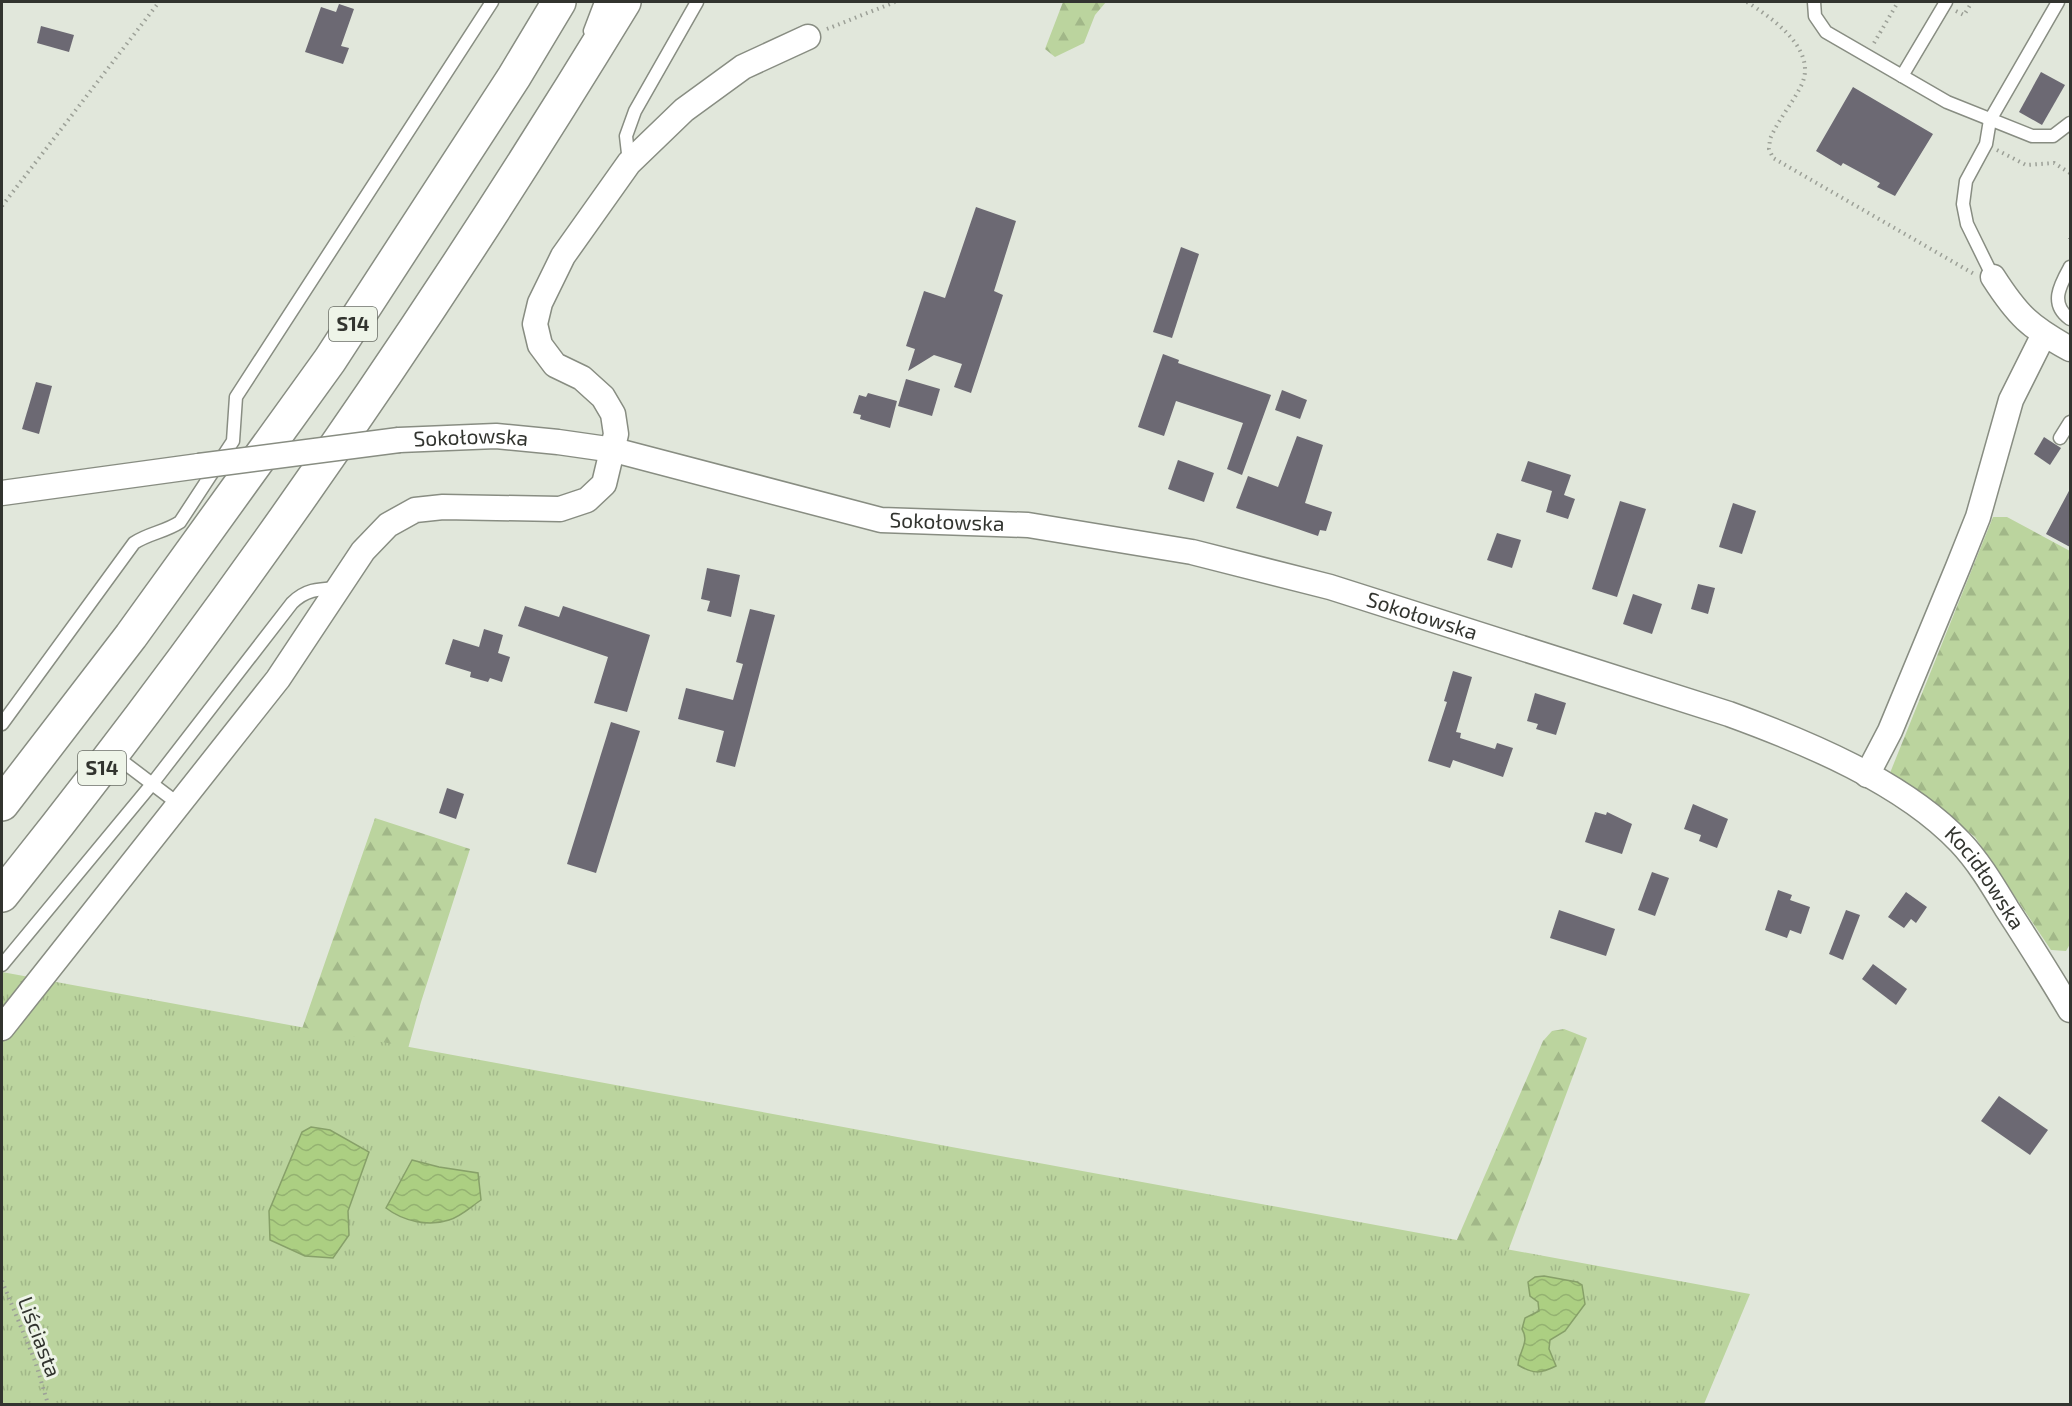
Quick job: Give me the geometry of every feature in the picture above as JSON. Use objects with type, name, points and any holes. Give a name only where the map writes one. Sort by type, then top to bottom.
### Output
[{"type":"highway","name":"S14","points":[[2,895],[113,754],[328,459],[487,222],[562,105],[624,2]]},
{"type":"highway","name":"S14","points":[[2,804],[131,636],[330,360],[514,77],[565,6]]},
{"type":"street","points":[[2,1028],[278,679],[363,551],[388,525],[415,510],[443,507],[560,509],[587,500],[604,484],[614,450],[616,434],[613,414],[603,397],[582,378],[555,365],[540,345],[535,324],[540,303],[564,256],[629,163],[684,110],[743,67],[808,37]]},
{"type":"street","points":[[1993,277],[2022,318],[2043,334],[2070,349]]},
{"type":"street","points":[[1867,775],[1890,731],[1978,517],[2012,400],[2043,334]]},
{"type":"street","name":"Sokołowska","points":[[2,493],[399,440],[496,436],[614,450],[881,520],[971,522],[1066,530],[1192,552],[1307,581],[1729,714],[1764,727],[1867,775]]},
{"type":"street","name":"Kocidłowska","points":[[1867,775],[1921,807],[1971,855],[2070,1010]]},
{"type":"lane","points":[[2,724],[134,543],[143,537],[167,531],[180,522],[233,441],[236,398],[492,2]]},
{"type":"lane","points":[[562,105],[601,2]]},
{"type":"lane","points":[[629,163],[626,136],[635,111],[698,2]]},
{"type":"lane","points":[[1814,2],[1815,16],[1826,32],[1947,102],[2043,138],[2053,136],[2070,123]]},
{"type":"lane","points":[[1902,76],[1946,2]]},
{"type":"lane","points":[[1993,277],[1967,224],[1963,204],[1966,181],[1986,144],[1990,120],[2058,2]]},
{"type":"lane","points":[[2070,267],[2057,292],[2057,302],[2061,311],[2070,319]]},
{"type":"lane","points":[[2060,438],[2070,422]]},
{"type":"lane","points":[[2,965],[152,784],[292,603],[301,594],[312,590],[339,588]]},
{"type":"lane","points":[[113,754],[180,805]]},
{"type":"path","points":[[2,206],[159,2]]},
{"type":"path","points":[[808,37],[895,2]]},
{"type":"path","points":[[1748,2],[1789,34],[1803,58],[1802,84],[1770,139],[1769,149],[1773,158],[1980,278],[1993,277]]},
{"type":"path","points":[[1866,57],[1898,2]]},
{"type":"path","points":[[1986,144],[2026,165],[2054,163],[2070,173]]},
{"type":"path","name":"Liściasta","points":[[2,1281],[35,1361],[48,1404]]},
{"type":"green space","points":[[1063,2],[1106,2],[1095,15],[1084,43],[1055,57],[1045,49]]},
{"type":"green space","points":[[1993,517],[2007,517],[2070,551],[2070,944],[2066,951],[2051,950],[1975,837],[1932,802],[1900,785],[1890,773]]},
{"type":"green space","points":[[375,818],[470,849],[421,1002],[383,1138],[172,1404]]},
{"type":"green space","points":[[2,972],[1750,1294],[1704,1404],[2,1404]]},
{"type":"green space","points":[[1564,1029],[1587,1038],[1477,1335],[1437,1286],[1543,1041],[1552,1031]]},
{"type":"water","points":[[311,1127],[330,1130],[369,1152],[348,1211],[349,1235],[333,1258],[305,1256],[270,1240],[269,1211],[302,1132]]},
{"type":"water","points":[[412,1160],[478,1173],[481,1200],[457,1216],[441,1222],[416,1222],[393,1213],[386,1208]]},
{"type":"water","points":[[1544,1276],[1582,1285],[1585,1304],[1565,1331],[1550,1340],[1549,1349],[1556,1366],[1537,1372],[1518,1365],[1525,1342],[1522,1329],[1525,1318],[1539,1311],[1538,1302],[1530,1296],[1528,1282],[1535,1277]]},
{"type":"building","points":[[339,4],[354,9],[341,46],[349,48],[343,64],[305,52],[321,7],[336,12]]},
{"type":"building","points":[[41,26],[74,35],[69,52],[37,43]]},
{"type":"building","points":[[2041,72],[2065,85],[2042,125],[2019,112]]},
{"type":"building","points":[[1853,87],[1933,134],[1895,196],[1877,187],[1880,183],[1843,163],[1841,166],[1816,151]]},
{"type":"building","points":[[976,207],[1016,221],[994,291],[1003,295],[971,393],[954,387],[962,364],[934,355],[908,371],[915,349],[906,346],[924,291],[945,298]]},
{"type":"building","points":[[1181,247],[1199,254],[1172,338],[1153,332]]},
{"type":"building","points":[[1163,354],[1179,360],[1178,363],[1271,395],[1242,475],[1227,469],[1243,423],[1176,401],[1164,436],[1138,427]]},
{"type":"building","points":[[906,379],[940,389],[932,416],[898,406]]},
{"type":"building","points":[[36,382],[52,386],[39,434],[22,429]]},
{"type":"building","points":[[1282,390],[1307,400],[1300,419],[1275,410]]},
{"type":"building","points":[[868,393],[897,401],[890,428],[860,419],[861,415],[853,413],[859,395],[866,397]]},
{"type":"building","points":[[1297,436],[1323,445],[1305,503],[1332,512],[1326,531],[1320,530],[1318,536],[1236,508],[1248,476],[1278,487]]},
{"type":"building","points":[[2044,437],[2061,448],[2050,465],[2034,454]]},
{"type":"building","points":[[1178,460],[1214,473],[1204,502],[1168,489]]},
{"type":"building","points":[[1528,461],[1571,475],[1564,495],[1575,499],[1568,519],[1546,512],[1552,491],[1521,481]]},
{"type":"building","points":[[2070,489],[2070,547],[2046,534]]},
{"type":"building","points":[[1620,501],[1646,509],[1617,597],[1592,589]]},
{"type":"building","points":[[1733,503],[1756,511],[1742,554],[1719,547]]},
{"type":"building","points":[[1497,533],[1521,540],[1512,568],[1487,560]]},
{"type":"building","points":[[707,568],[740,575],[731,617],[707,611],[710,601],[701,599]]},
{"type":"building","points":[[1698,584],[1715,588],[1708,614],[1691,609]]},
{"type":"building","points":[[1633,594],[1662,604],[1652,634],[1623,624]]},
{"type":"building","points":[[525,606],[559,617],[563,606],[650,635],[627,712],[594,703],[608,657],[518,626]]},
{"type":"building","points":[[750,609],[775,615],[735,767],[716,762],[724,731],[678,719],[686,688],[733,700],[743,664],[736,662]]},
{"type":"building","points":[[484,629],[503,635],[498,653],[510,657],[502,682],[490,678],[488,682],[470,677],[471,672],[445,664],[453,639],[479,647]]},
{"type":"building","points":[[1453,671],[1472,677],[1456,732],[1461,733],[1460,738],[1495,749],[1497,743],[1513,748],[1503,777],[1453,760],[1450,768],[1428,761],[1447,702],[1444,701]]},
{"type":"building","points":[[1535,693],[1566,703],[1556,735],[1536,729],[1538,724],[1527,721]]},
{"type":"building","points":[[611,722],[640,731],[596,873],[567,864]]},
{"type":"building","points":[[447,788],[464,794],[456,819],[439,813]]},
{"type":"building","points":[[1693,804],[1728,819],[1717,848],[1699,841],[1701,835],[1684,829]]},
{"type":"building","points":[[1595,812],[1606,815],[1607,812],[1632,824],[1622,854],[1585,842]]},
{"type":"building","points":[[1652,872],[1669,878],[1655,916],[1638,910]]},
{"type":"building","points":[[1778,890],[1792,895],[1790,900],[1810,907],[1801,934],[1790,930],[1787,938],[1765,930]]},
{"type":"building","points":[[1906,892],[1927,907],[1916,923],[1911,919],[1904,928],[1888,917]]},
{"type":"building","points":[[1559,910],[1615,929],[1606,956],[1550,938]]},
{"type":"building","points":[[1846,910],[1860,915],[1843,960],[1829,954]]},
{"type":"building","points":[[1873,964],[1907,989],[1896,1005],[1862,979]]},
{"type":"building","points":[[1999,1096],[2048,1130],[2030,1155],[1981,1121]]}]
